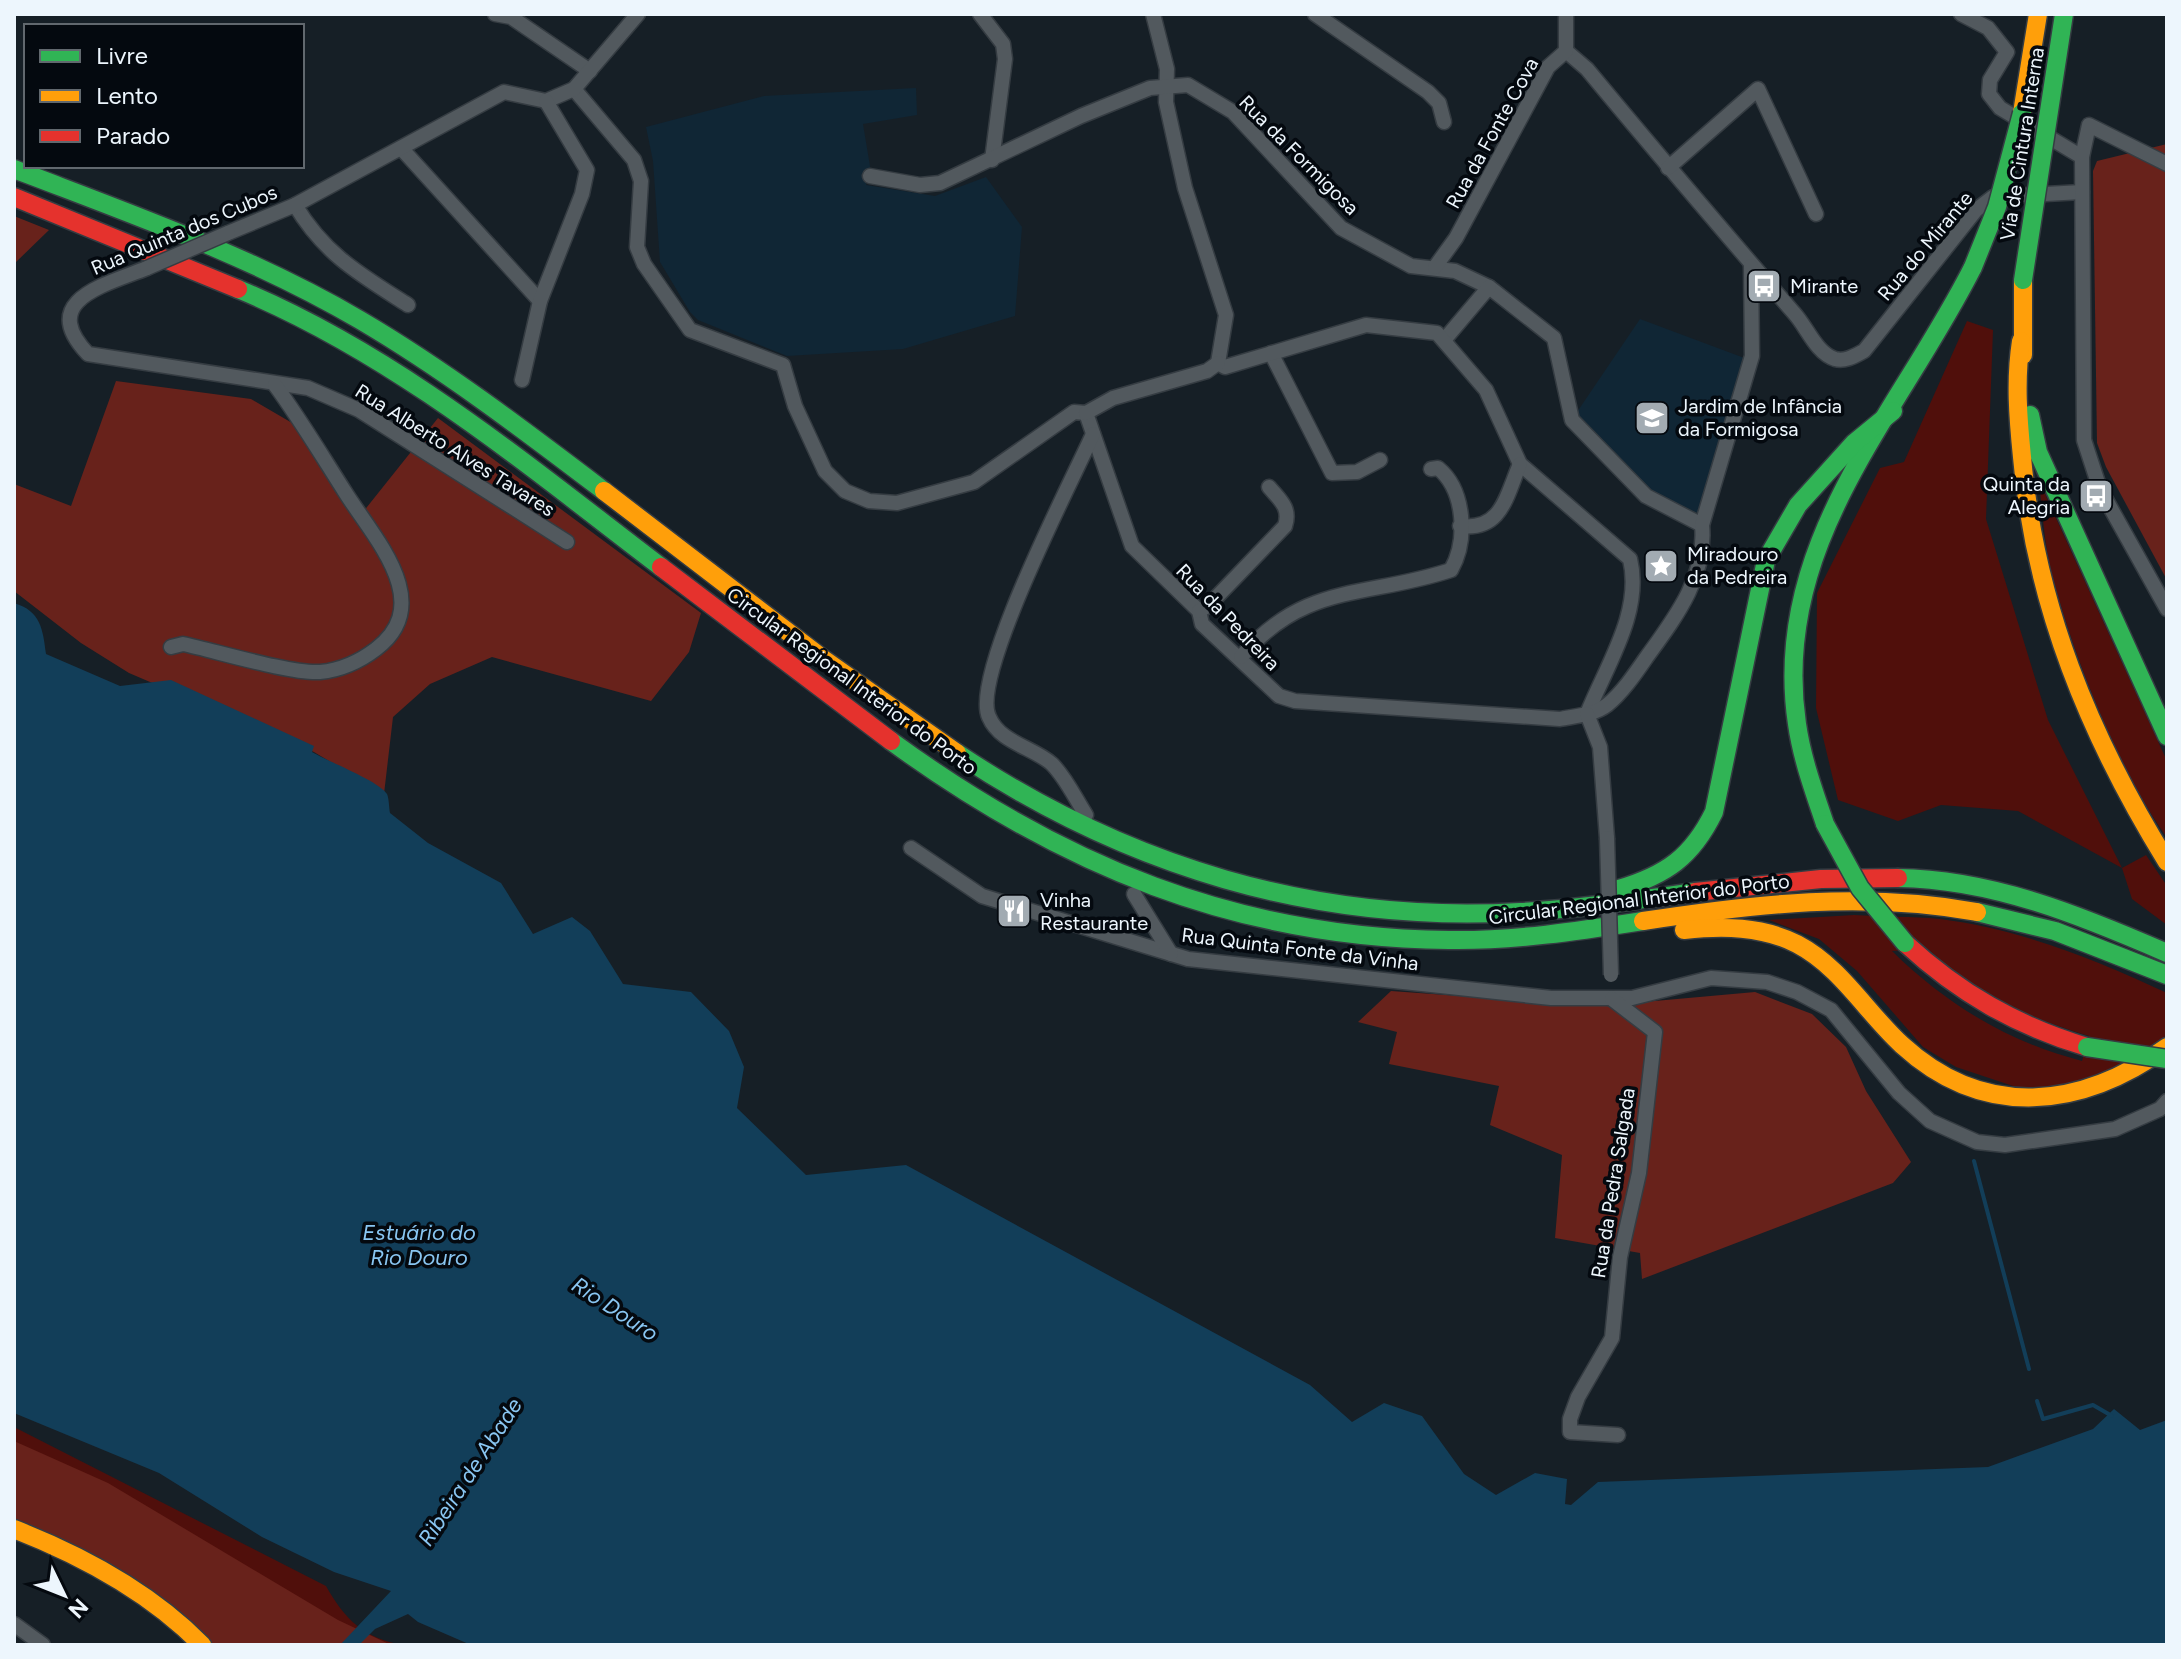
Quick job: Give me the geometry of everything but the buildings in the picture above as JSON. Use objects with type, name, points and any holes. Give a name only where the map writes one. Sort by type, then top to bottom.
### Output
[{"type":"main road","name":"Via de Cintura Interna","points":[[2038,14],[2010,160],[1973,267],[1940,335],[1853,468],[1822,531],[1810,564],[1796,641],[1797,719],[1803,759],[1825,824],[1860,888],[1905,943],[1961,991],[2005,1017],[2087,1047],[2167,1059]]},
{"type":"main road","name":"Via de Cintura Interna","points":[[2021,341],[2023,280],[2064,14]]},
{"type":"main road","name":"Circular Regional Interior do Porto","points":[[14,169],[158,225],[306,291],[401,345],[525,433],[835,669],[971,765],[1034,802],[1138,852],[1232,883],[1344,904],[1448,912],[1570,908],[1764,881],[1905,878],[2037,903],[2094,921],[2167,953]]},
{"type":"main road","name":"Circular Regional Interior do Porto","points":[[14,197],[289,310],[387,366],[475,426],[913,758],[1041,838],[1125,877],[1224,909],[1341,932],[1446,940],[1526,937],[1761,904],[1900,900],[1937,902],[2030,921],[2123,954],[2167,975]]},
{"type":"main road","points":[[2021,341],[2028,404],[2038,452],[2167,736]]},
{"type":"main road","points":[[2021,341],[2016,370],[2022,477],[2034,548],[2056,634],[2105,758],[2167,862]]},
{"type":"main road","points":[[1523,911],[1654,879],[1680,865],[1700,843],[1714,812],[1766,560],[1798,505],[1854,443],[1893,411]]},
{"type":"main road","points":[[1526,937],[1576,942],[1723,927],[1753,930],[1794,943],[1822,960],[1902,1045],[1935,1070],[1972,1088],[2013,1098],[2068,1097],[2104,1087],[2127,1076],[2167,1047]]},
{"type":"main road","points":[[14,1529],[65,1550],[164,1610],[202,1645]]},
{"type":"street","points":[[495,14],[511,17],[590,71]]},
{"type":"street","points":[[522,380],[540,301],[582,194],[587,170],[546,101],[574,89],[638,14]]},
{"type":"street","points":[[980,14],[1003,44],[1005,59],[992,160]]},
{"type":"street","points":[[574,89],[634,160],[641,181],[637,247],[644,264],[690,330],[783,365],[795,406],[820,461],[845,491],[869,501],[897,503],[974,482],[1074,412],[1086,413],[1113,398],[1207,371],[1218,363],[1226,315],[1185,188],[1166,102],[1169,84],[1153,14]]},
{"type":"street","points":[[1315,14],[1428,92],[1439,103],[1444,122]]},
{"type":"street","name":"Rua da Fonte Cova","points":[[1435,267],[1456,238],[1548,67],[1566,51],[1566,14]]},
{"type":"street","points":[[1961,14],[1988,28],[2007,52],[1990,80],[1989,94],[2000,108],[2082,157]]},
{"type":"street","name":"Rua do Mirante","points":[[1566,51],[1587,69],[1751,266],[1796,315],[1818,346],[1835,359],[1850,358],[1864,351],[1976,210],[1993,197],[2082,192]]},
{"type":"street","points":[[870,176],[920,185],[940,183],[1081,116],[1150,88],[1169,84]]},
{"type":"street","name":"Rua da Formigosa","points":[[1169,84],[1188,85],[1233,112],[1341,228],[1411,266],[1455,271],[1489,287],[1554,338],[1572,420],[1646,496],[1702,525]]},
{"type":"street","points":[[1668,168],[1758,89],[1816,214]]},
{"type":"street","name":"Rua Quinta dos Cubos","points":[[275,385],[247,377],[88,354],[74,338],[69,323],[71,308],[84,294],[295,205],[504,92],[546,101]]},
{"type":"street","points":[[2167,164],[2089,125],[2082,157],[2084,440],[2100,489],[2167,609]]},
{"type":"street","points":[[401,148],[540,301]]},
{"type":"street","points":[[295,205],[309,230],[335,258],[408,305]]},
{"type":"street","points":[[1587,714],[1606,706],[1631,679],[1681,609],[1694,583],[1704,539],[1702,525],[1752,356],[1751,266]]},
{"type":"street","points":[[1445,339],[1489,287]]},
{"type":"street","points":[[1218,363],[1225,367],[1366,325],[1423,329],[1445,339],[1486,390],[1520,464],[1630,559],[1634,575],[1629,617],[1587,714],[1600,747],[1607,838],[1612,999],[1632,998],[1711,978],[1767,982],[1797,992],[1831,1010],[1899,1093],[1930,1121],[1977,1142],[2005,1145],[2115,1129],[2160,1109],[2167,1101]]},
{"type":"street","points":[[1271,353],[1332,473],[1357,472],[1380,460]]},
{"type":"street","points":[[171,647],[183,644],[317,672],[361,660],[383,644],[399,624],[403,603],[398,579],[381,543],[275,385]]},
{"type":"street","name":"Rua Alberto Alves Tavares","points":[[275,385],[308,388],[359,410],[567,542]]},
{"type":"street","name":"Rua da Pedreira","points":[[1086,413],[1132,546],[1199,611],[1202,624],[1241,657],[1279,696],[1295,701],[1560,719],[1587,714]]},
{"type":"street","points":[[1086,815],[1051,764],[996,728],[987,716],[986,693],[1023,585],[1093,434]]},
{"type":"street","points":[[1460,526],[1477,528],[1494,518],[1520,464]]},
{"type":"street","points":[[1241,657],[1261,633],[1307,604],[1451,570],[1457,559],[1460,526],[1458,492],[1450,478],[1438,468],[1431,469]]},
{"type":"street","points":[[1199,611],[1208,606],[1285,526],[1289,516],[1286,506],[1269,487]]},
{"type":"street","name":"Rua Quinta Fonte da Vinha","points":[[911,848],[982,896],[1188,959],[1551,998],[1612,999]]},
{"type":"street","points":[[1134,894],[1171,954]]},
{"type":"street","name":"Rua da Pedra Salgada","points":[[1612,999],[1655,1032],[1639,1173],[1620,1257],[1612,1338],[1578,1397],[1570,1419],[1570,1432],[1618,1435]]},
{"type":"street","points":[[14,1624],[43,1645]]},
{"type":"shaded area","points":[[916,88],[917,115],[863,124],[870,166],[866,185],[935,196],[986,177],[1022,227],[1015,316],[903,349],[787,356],[698,320],[660,262],[653,161],[646,127],[764,96]]},
{"type":"shaded area","points":[[2167,144],[2167,580],[2106,467],[2097,443],[2093,171],[2097,161]]},
{"type":"shaded area","points":[[14,216],[49,230],[14,264]]},
{"type":"shaded area","name":"Jardim de Infância da Formigosa","points":[[1640,319],[1747,359],[1700,514],[1654,496],[1575,415]]},
{"type":"shaded area","points":[[1967,321],[1993,330],[1986,519],[2048,720],[2122,868],[2018,811],[1941,805],[1898,821],[1838,800],[1816,708],[1817,593],[1880,468],[1904,462]]},
{"type":"shaded area","points":[[116,381],[251,399],[299,427],[363,512],[438,418],[701,613],[689,652],[651,701],[492,657],[430,684],[393,717],[384,794],[314,752],[129,673],[81,643],[14,591],[14,484],[71,506]]},
{"type":"shaded area","points":[[2039,481],[2167,761],[2167,838],[2131,778],[2083,671],[2050,566]]},
{"type":"shaded area","points":[[2146,855],[2167,886],[2167,925],[2132,899],[2122,868]]},
{"type":"shaded area","points":[[1854,915],[1929,918],[2028,938],[2112,968],[2167,993],[2167,1035],[2117,1072],[2072,1084],[2025,1090],[1956,1067],[1923,1047],[1857,971],[1819,939],[1769,920]],"holes":[[[1928,949],[1945,965],[2003,1003],[2089,1036],[2082,1061],[2029,1043],[1980,1019],[1934,988],[1892,951]]]},
{"type":"shaded area","points":[[1391,991],[1599,1006],[1755,992],[1812,1014],[1846,1047],[1866,1091],[1911,1162],[1893,1183],[1642,1279],[1640,1253],[1555,1238],[1562,1155],[1490,1125],[1499,1086],[1389,1064],[1397,1032],[1358,1022]]},
{"type":"shaded area","points":[[14,1427],[326,1586],[341,1609],[367,1633],[404,1645],[223,1645],[14,1515]]},
{"type":"shaded area","points":[[14,1441],[108,1483],[338,1620],[391,1645],[209,1645],[14,1528]]},
{"type":"water","name":"Estuário do Rio Douro","points":[[14,603],[30,611],[39,622],[46,654],[120,686],[171,680],[314,746],[312,752],[374,783],[387,794],[390,813],[428,843],[501,883],[533,934],[572,917],[590,931],[623,984],[691,992],[729,1031],[744,1067],[737,1108],[806,1175],[906,1165],[1310,1385],[1352,1422],[1384,1403],[1422,1416],[1464,1474],[1496,1495],[1535,1473],[1567,1479],[1565,1504],[1571,1505],[1598,1482],[1988,1467],[2093,1429],[2114,1409],[2140,1430],[2167,1420],[2167,1645],[471,1645],[418,1622],[408,1614],[375,1629],[359,1645],[340,1645],[391,1591],[334,1572],[262,1537],[159,1473],[14,1413]]},
{"type":"waterway","points":[[1974,1161],[2029,1369]]},
{"type":"waterway","points":[[2037,1401],[2043,1419],[2093,1405],[2112,1416]]},
{"type":"traffic: fast","points":[[2023,280],[2064,14]]},
{"type":"traffic: fast","points":[[1973,267],[1997,207],[2022,113]]},
{"type":"traffic: fast","points":[[14,169],[190,237],[319,297],[392,339],[454,380],[604,491]]},
{"type":"traffic: fast","points":[[1825,824],[1805,762],[1797,724],[1794,659],[1803,597],[1821,539],[1847,484],[1973,267]]},
{"type":"traffic: fast","points":[[238,289],[296,315],[406,379],[510,451],[661,567]]},
{"type":"traffic: fast","points":[[1619,889],[1651,877],[1676,862],[1706,828],[1714,812],[1766,560],[1798,505],[1854,443],[1893,411]]},
{"type":"traffic: fast","points":[[2030,415],[2038,452],[2167,736]]},
{"type":"traffic: fast","points":[[891,741],[955,785],[1020,824],[1086,858],[1154,886],[1224,909],[1296,926],[1371,936],[1449,940],[1522,937],[1643,921]]},
{"type":"traffic: fast","points":[[957,753],[1021,793],[1087,827],[1155,856],[1225,879],[1296,897],[1369,908],[1444,913],[1542,911],[1695,892]]},
{"type":"traffic: fast","points":[[1825,824],[1860,888],[1905,943]]},
{"type":"traffic: fast","points":[[1898,878],[1933,880],[2002,892],[2069,913],[2167,953]]},
{"type":"traffic: fast","points":[[1977,912],[2055,931],[2167,975]]},
{"type":"traffic: fast","points":[[2087,1047],[2167,1059]]},
{"type":"traffic: slow","points":[[2022,113],[2038,14]]},
{"type":"traffic: slow","points":[[2023,280],[2023,355]]},
{"type":"traffic: slow","points":[[2021,341],[2018,413],[2022,457],[2039,565],[2053,617],[2091,718],[2139,815],[2167,862]]},
{"type":"traffic: slow","points":[[604,491],[822,658],[957,753]]},
{"type":"traffic: slow","points":[[1643,921],[1726,909],[1810,902],[1893,902],[1977,912]]},
{"type":"traffic: slow","points":[[1684,930],[1742,929],[1770,934],[1797,944],[1827,965],[1902,1045],[1933,1069],[1966,1086],[1999,1095],[2033,1097],[2067,1093],[2101,1083],[2134,1068],[2167,1047]]},
{"type":"traffic: slow","points":[[14,1529],[114,1577],[160,1608],[202,1645]]},
{"type":"traffic: jam","points":[[14,197],[238,289]]},
{"type":"traffic: jam","points":[[661,567],[891,741]]},
{"type":"traffic: jam","points":[[1695,892],[1821,879],[1898,878]]},
{"type":"traffic: jam","points":[[1905,943],[1946,977],[1990,1006],[2037,1029],[2087,1047]]},
{"type":"place","name":"Mirante","points":[[1764,286]]},
{"type":"place","name":"Jardim de Infância da Formigosa","points":[[1652,418]]},
{"type":"place","name":"Quinta da Alegria","points":[[2096,496]]},
{"type":"place","name":"Miradouro da Pedreira","points":[[1661,566]]},
{"type":"place","name":"Vinha Restaurante","points":[[1014,911]]},
{"type":"water label","name":"Rio Douro","points":[[615,1309]]},
{"type":"water label","name":"Ribeira de Abade","points":[[470,1472]]}]
